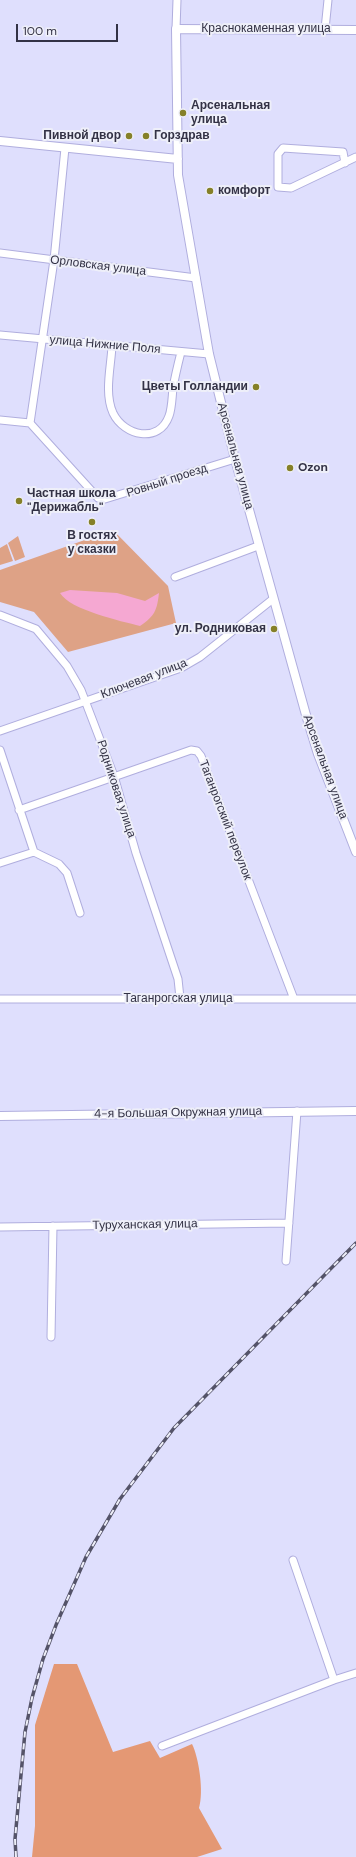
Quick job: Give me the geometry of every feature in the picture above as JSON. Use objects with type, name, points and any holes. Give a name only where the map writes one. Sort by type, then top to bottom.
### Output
[{"type":"street","name":"Арсенальная улица","points":[[177,0],[178,175],[209,354],[258,546],[318,754],[356,852]]},
{"type":"street","points":[[325,29],[328,0]]},
{"type":"street","name":"Краснокаменная улица","points":[[176,30],[356,30]]},
{"type":"street","points":[[0,141],[178,159]]},
{"type":"street","points":[[0,420],[30,423],[54,260],[65,148]]},
{"type":"street","points":[[345,163],[343,152],[283,148],[278,154],[278,187],[291,188],[345,163],[356,157]]},
{"type":"street","name":"Орловская улица","points":[[0,254],[196,278]]},
{"type":"street","name":"улица Нижние Поля","points":[[0,334],[112,346],[209,354]]},
{"type":"street","points":[[112,346],[108,393],[113,413],[124,427],[136,433],[150,435],[160,430],[169,416],[181,352]]},
{"type":"street","name":"Ровный проезд","points":[[30,423],[98,498],[112,498],[235,459]]},
{"type":"street","points":[[175,577],[258,546]]},
{"type":"street","name":"Ключевая улица","points":[[0,731],[181,668],[200,657],[273,598]]},
{"type":"street","name":"Родниковая улица","points":[[0,615],[36,629],[67,666],[86,701],[114,776],[139,860],[178,979],[180,998]]},
{"type":"street","points":[[0,750],[34,852]]},
{"type":"street","name":"Таганрогский переулок","points":[[19,810],[191,750],[197,751],[201,756],[294,999]]},
{"type":"street","points":[[0,863],[34,852],[59,864],[67,873],[80,914]]},
{"type":"street","name":"Таганрогская улица","points":[[0,999],[356,998]]},
{"type":"street","name":"4-я Большая Окружная улица","points":[[0,1116],[356,1110]]},
{"type":"street","points":[[286,1262],[297,1111]]},
{"type":"street","name":"Туруханская улица","points":[[0,1227],[289,1223]]},
{"type":"street","points":[[51,1337],[53,1226]]},
{"type":"street","points":[[293,1560],[334,1680]]},
{"type":"street","points":[[162,1746],[356,1673]]},
{"type":"shaded area","points":[[113,530],[168,586],[176,623],[68,652],[34,612],[0,602],[0,570]]},
{"type":"shaded area","points":[[18,536],[25,557],[15,561],[8,543]]},
{"type":"shaded area","points":[[7,544],[13,561],[0,565],[0,548]]},
{"type":"shaded area","points":[[70,590],[117,593],[145,601],[159,593],[157,604],[152,616],[140,626],[109,618],[74,605],[60,593]]},
{"type":"shaded area","points":[[54,1664],[77,1664],[113,1752],[150,1741],[160,1758],[192,1744],[197,1758],[201,1784],[199,1808],[222,1849],[197,1857],[32,1857],[35,1826],[35,1725]]},
{"type":"railway","points":[[16,1857],[15,1839],[25,1732],[32,1698],[43,1659],[56,1625],[86,1557],[120,1499],[174,1428],[356,1243]]},
{"type":"place","name":"Арсенальная улица","points":[[183,113]]},
{"type":"place","name":"Пивной двор","points":[[129,136]]},
{"type":"place","name":"Горздрав","points":[[146,136]]},
{"type":"place","name":"комфорт","points":[[210,191]]},
{"type":"place","name":"Цветы Голландии","points":[[256,387]]},
{"type":"place","name":"Ozon","points":[[290,468]]},
{"type":"place","name":"Частная школа \"Дерижабль\"","points":[[19,501]]},
{"type":"place","name":"В гостях у сказки","points":[[92,522]]},
{"type":"place","name":"ул. Родниковая","points":[[274,629]]}]
